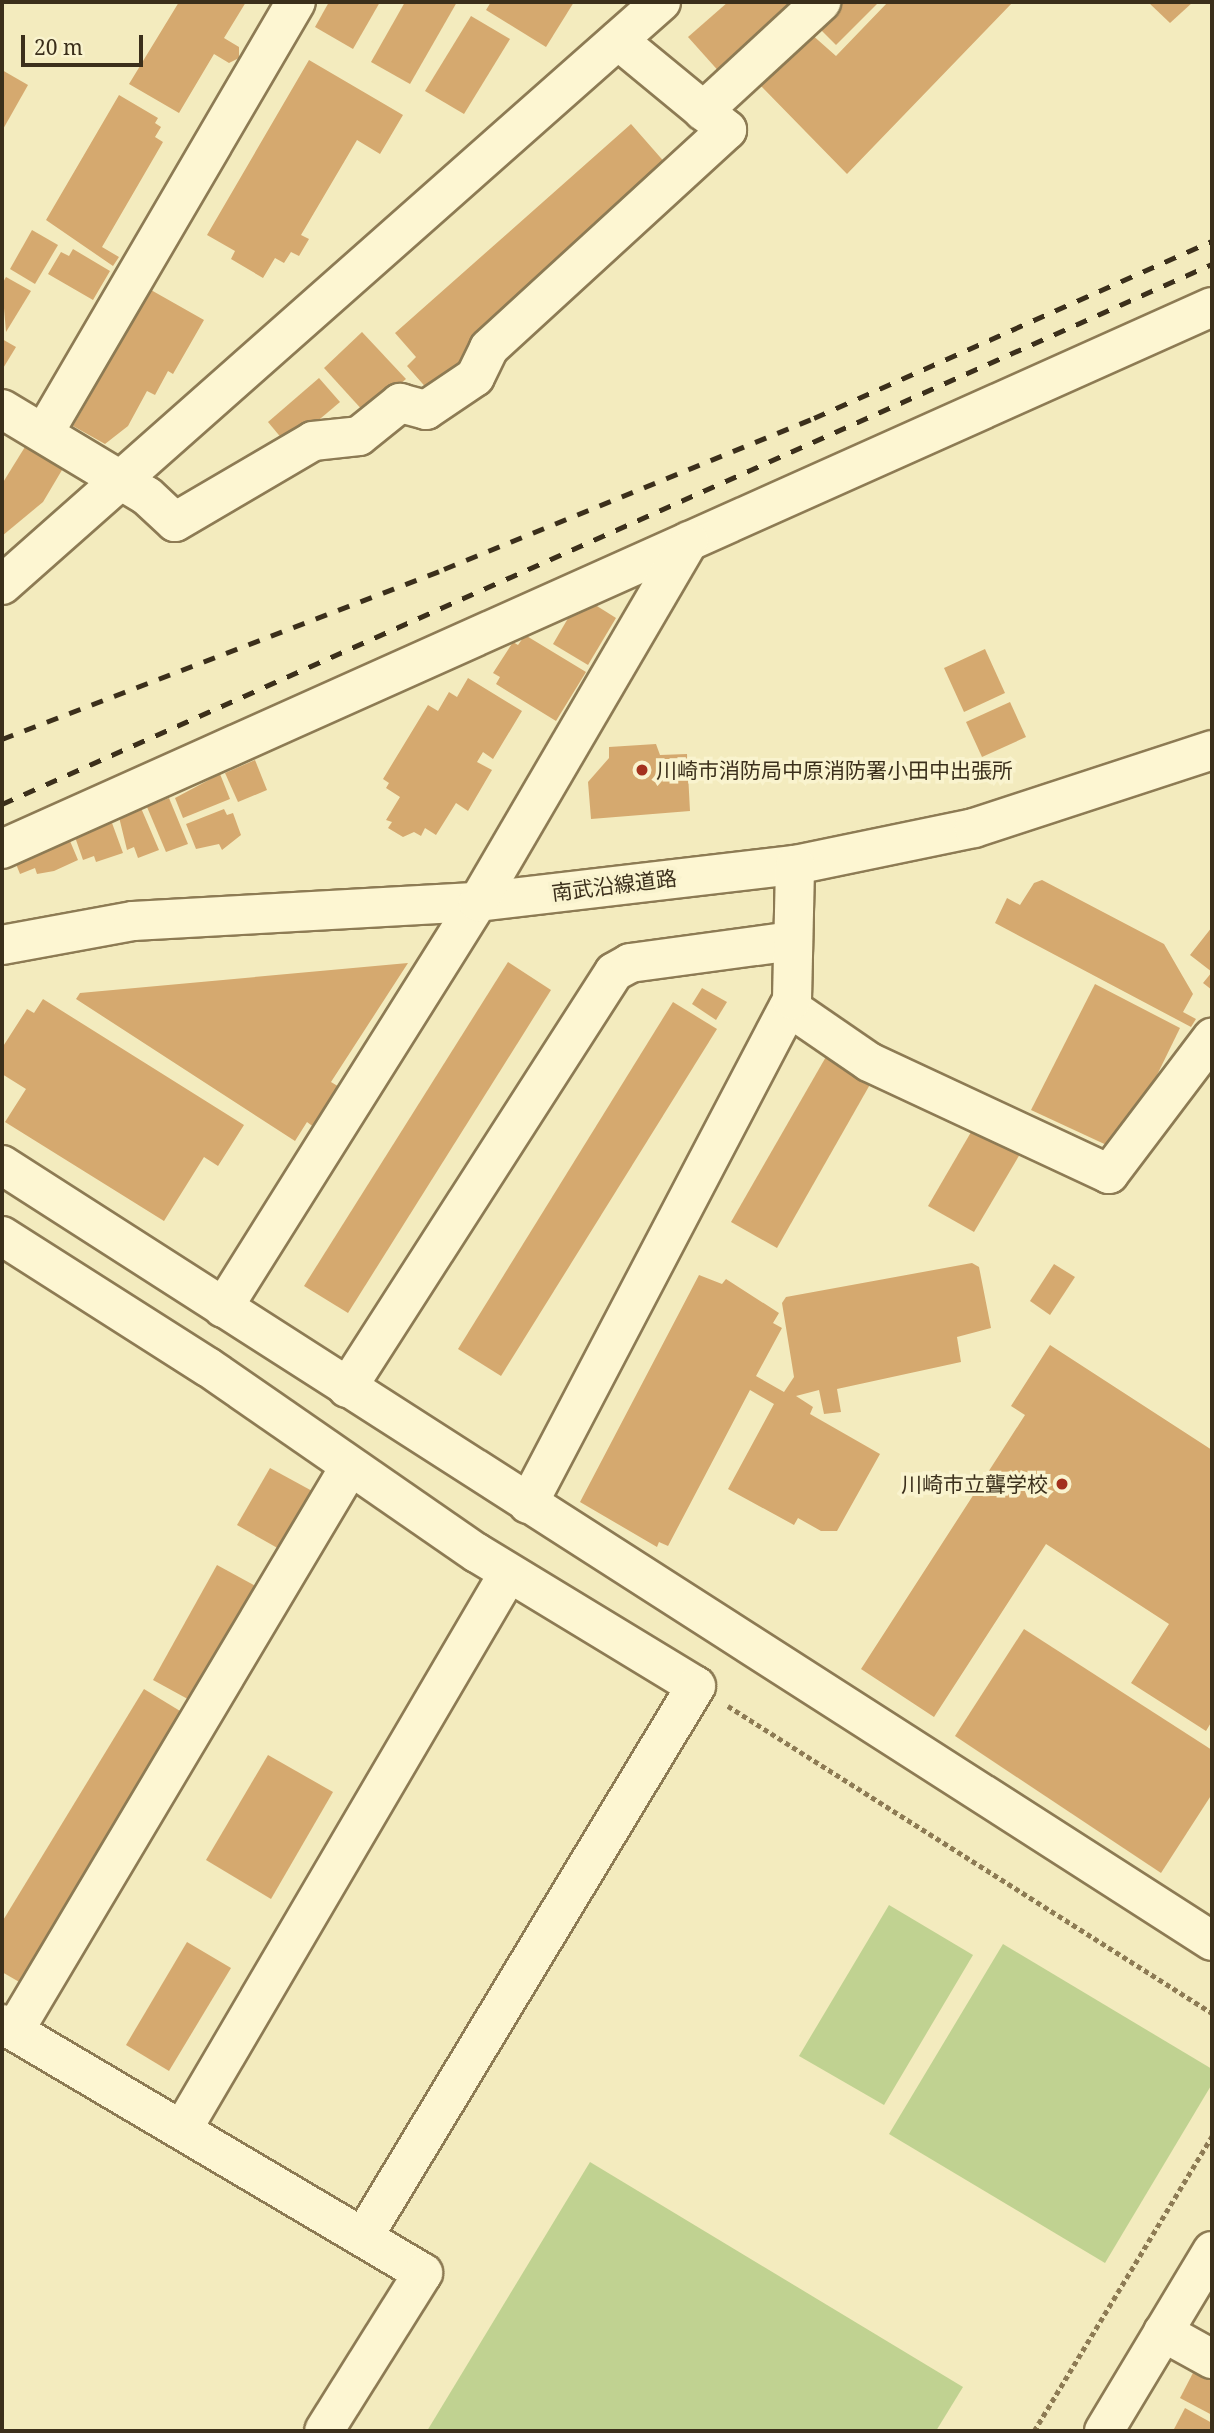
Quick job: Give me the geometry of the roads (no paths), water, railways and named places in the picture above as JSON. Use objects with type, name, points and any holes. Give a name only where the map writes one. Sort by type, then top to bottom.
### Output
[{"type":"street","points":[[296,2],[16,425],[123,481],[175,522],[313,442],[359,436],[400,403],[426,410],[475,377],[489,348],[727,131],[618,40]]},
{"type":"street","points":[[2,585],[123,481],[662,2]]},
{"type":"street","points":[[703,111],[821,2]]},
{"type":"street","points":[[2,849],[1212,307]]},
{"type":"street","points":[[223,1308],[478,902],[689,541]]},
{"type":"street","name":"南武沿線道路","points":[[2,945],[133,921],[478,902],[795,865],[974,828],[1212,750]]},
{"type":"street","points":[[528,1504],[789,1007],[795,865]]},
{"type":"street","points":[[346,1388],[614,972],[630,963],[792,941]]},
{"type":"street","points":[[789,1007],[869,1062],[1108,1174],[1209,1049]]},
{"type":"street","points":[[2,1165],[1212,1941]]},
{"type":"street","points":[[2,1236],[208,1367],[349,1468],[508,1574],[696,1686],[364,2236]]},
{"type":"street","points":[[324,2431],[424,2273],[8,2028],[349,1468]]},
{"type":"street","points":[[182,2130],[508,1574]]},
{"type":"street","points":[[1104,2431],[1212,2251]]},
{"type":"street","points":[[1163,2332],[1212,2359]]},
{"type":"railway","points":[[2,739],[444,569],[814,418],[1212,241]]},
{"type":"railway","points":[[2,804],[1212,264]]},
{"type":"place","name":"川崎市消防局中原消防署小田中出張所","points":[[642,770]]},
{"type":"place","name":"川崎市立聾学校","points":[[1062,1484]]}]
